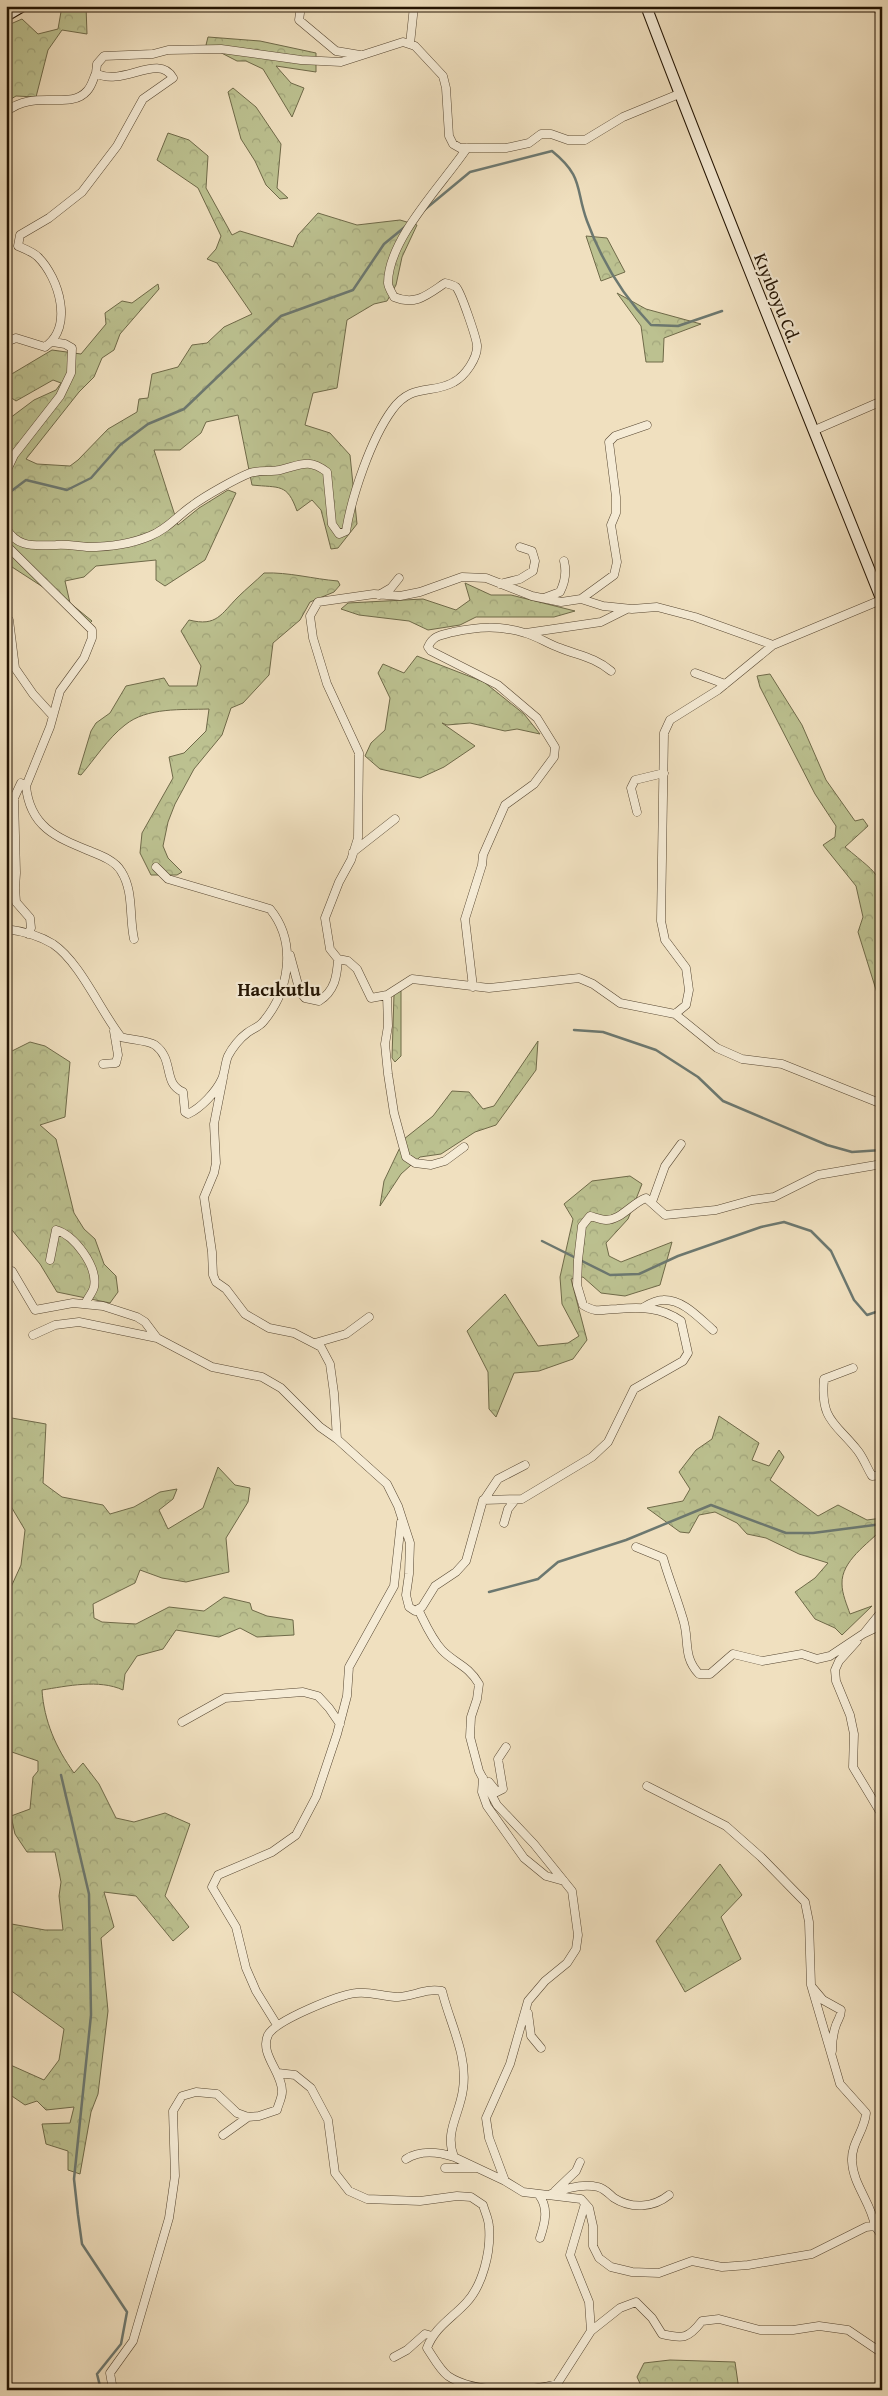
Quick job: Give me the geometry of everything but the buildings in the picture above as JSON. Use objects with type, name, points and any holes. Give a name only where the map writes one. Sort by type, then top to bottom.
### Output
[{"type":"street","points":[[6,16],[22,6]]},
{"type":"street","points":[[301,6],[299,20],[336,51],[365,56]]},
{"type":"street","points":[[410,44],[414,6]]},
{"type":"street","name":"Kıyıboyu Cd.","points":[[646,6],[752,282],[878,583],[882,600]]},
{"type":"street","points":[[880,6],[882,13]]},
{"type":"street","points":[[6,112],[16,103],[34,98],[57,100],[79,98],[89,90],[96,73],[97,64],[104,56],[153,54],[168,50],[221,50],[301,60],[341,62],[365,56],[403,42],[415,46],[443,76],[446,88],[448,136],[453,144],[466,148],[506,148],[529,143],[541,134],[551,134],[568,140],[585,140],[623,117],[679,94]]},
{"type":"street","points":[[6,342],[16,338],[45,347],[53,342],[60,319],[60,302],[56,284],[37,256],[18,246],[20,235],[49,218],[82,192],[117,146],[143,98],[173,78],[168,72],[152,68],[120,77],[103,77],[96,73]]},
{"type":"street","points":[[6,528],[10,535],[22,544],[40,547],[56,544],[89,547],[129,543],[168,528],[195,503],[250,474],[280,470],[308,462],[318,465],[327,472],[332,524],[339,534],[346,531],[351,504],[361,476],[380,430],[393,408],[408,394],[454,382],[469,367],[474,358],[477,344],[462,296],[455,286],[445,283],[421,298],[405,302],[394,297],[387,284],[395,252],[410,224],[466,148]]},
{"type":"street","points":[[6,472],[14,455],[39,426],[60,396],[71,373],[72,348],[65,344],[53,342]]},
{"type":"street","points":[[814,430],[882,401]]},
{"type":"street","points":[[581,599],[614,575],[617,562],[611,525],[616,513],[616,497],[609,442],[615,436],[648,425]]},
{"type":"street","points":[[6,546],[92,630],[92,638],[84,658],[60,691],[53,716],[26,786],[30,807],[46,829],[62,840],[100,855],[121,871],[129,892],[134,939]]},
{"type":"street","points":[[500,584],[520,579],[534,571],[535,562],[532,551],[520,547]]},
{"type":"street","points":[[544,598],[560,592],[565,583],[566,570],[564,561]]},
{"type":"street","points":[[773,645],[695,617],[657,607],[627,608],[603,606],[581,599],[561,602],[486,578],[462,577],[420,592],[400,596],[379,594],[335,598],[318,602],[310,616],[313,638],[327,684],[359,753],[358,838],[325,918],[330,949],[338,959],[348,961],[357,969],[371,998],[387,994],[412,979],[473,986],[522,986],[579,978],[593,984],[620,1003],[675,1014],[717,1048],[742,1059],[782,1064],[882,1104]]},
{"type":"street","points":[[379,594],[391,588],[399,578]]},
{"type":"street","points":[[675,1014],[686,1005],[689,990],[686,968],[665,940],[661,921],[664,732],[670,720],[725,684],[773,645],[882,600]]},
{"type":"street","points":[[526,633],[601,622],[627,608]]},
{"type":"street","points":[[9,620],[16,668],[32,694],[53,716]]},
{"type":"street","points":[[473,986],[465,919],[482,865],[483,855],[505,805],[534,784],[554,757],[555,747],[537,718],[498,685],[431,651],[428,647],[437,636],[474,628],[504,628],[526,633],[548,644],[598,660],[611,671]]},
{"type":"street","points":[[695,673],[725,684]]},
{"type":"street","points":[[637,812],[631,788],[635,780],[664,773]]},
{"type":"street","points":[[26,786],[21,783],[14,798],[16,902],[30,918],[31,928],[28,934]]},
{"type":"street","points":[[353,852],[395,819]]},
{"type":"street","points":[[156,867],[168,879],[270,909],[280,922],[300,992],[305,998],[319,1001],[329,994],[337,972],[338,959]]},
{"type":"street","points":[[6,930],[28,934],[54,944],[72,963],[121,1038],[153,1044],[166,1056],[171,1082],[176,1089],[183,1092],[185,1112],[188,1114],[196,1110],[223,1078]]},
{"type":"street","points":[[287,946],[285,978],[276,999],[263,1023],[247,1033],[228,1057],[214,1124],[216,1163],[204,1197],[212,1252],[213,1275],[216,1282],[226,1289],[245,1314],[269,1328],[294,1333],[321,1347],[330,1364],[337,1439]]},
{"type":"street","points":[[387,994],[388,1026],[385,1044],[388,1074],[394,1113],[406,1157],[415,1163],[431,1165],[445,1161],[464,1147]]},
{"type":"street","points":[[103,1064],[116,1063],[118,1055],[114,1029]]},
{"type":"street","points":[[652,1202],[665,1166],[681,1144]]},
{"type":"street","points":[[484,1500],[522,1499],[539,1491],[592,1457],[608,1442],[634,1389],[684,1361],[688,1353],[681,1321],[670,1313],[656,1308],[614,1309],[605,1312],[592,1310],[583,1305],[577,1285],[580,1237],[582,1226],[590,1216],[606,1220],[621,1214],[637,1201],[646,1198],[665,1215],[716,1210],[752,1200],[774,1197],[818,1175],[882,1164]]},
{"type":"street","points":[[50,1260],[56,1230],[73,1239],[83,1251],[91,1269],[95,1286],[85,1304]]},
{"type":"street","points":[[6,1268],[12,1271],[35,1310],[73,1303],[103,1306],[137,1317],[145,1322],[157,1338]]},
{"type":"street","points":[[640,1308],[662,1300],[676,1302],[689,1309],[713,1330]]},
{"type":"street","points":[[315,1343],[346,1334],[369,1317]]},
{"type":"street","points":[[33,1335],[55,1325],[79,1322],[157,1338],[212,1367],[262,1377],[281,1388],[320,1427],[337,1439],[387,1484],[398,1506],[410,1543],[406,1595],[409,1607],[415,1610],[422,1607],[435,1586],[456,1572],[466,1561],[484,1500],[498,1479],[525,1465]]},
{"type":"street","points":[[853,1368],[824,1379],[823,1392],[826,1414],[859,1452],[872,1476],[882,1475]]},
{"type":"street","points":[[504,1523],[508,1509],[515,1500]]},
{"type":"street","points":[[277,2025],[256,1991],[246,1968],[236,1928],[212,1886],[218,1875],[272,1852],[296,1835],[316,1796],[340,1724],[347,1696],[349,1667],[394,1586],[401,1520]]},
{"type":"street","points":[[636,1546],[663,1558],[674,1598],[684,1620],[689,1664],[699,1674],[710,1674],[733,1654],[762,1661],[780,1656],[802,1654],[817,1659],[830,1656],[863,1634],[882,1625]]},
{"type":"street","points":[[418,1609],[433,1639],[444,1652],[463,1665],[479,1684],[477,1699],[471,1717],[470,1737],[481,1775],[497,1805],[534,1844],[572,1891],[578,1935],[576,1950],[567,1963],[545,1981],[528,2001],[510,2064],[486,2118],[488,2138],[505,2181]]},
{"type":"street","points":[[882,1611],[839,1661],[835,1670],[836,1682],[850,1715],[854,1734],[853,1767],[882,1815]]},
{"type":"street","points":[[182,1722],[225,1698],[303,1692],[318,1696],[340,1724]]},
{"type":"street","points":[[481,1775],[497,1792],[503,1789],[498,1759],[506,1747]]},
{"type":"street","points":[[481,1775],[482,1792],[487,1806],[524,1858],[546,1876],[564,1881]]},
{"type":"street","points":[[647,1786],[726,1826],[761,1857],[805,1902],[809,1922],[811,1985],[840,2084],[866,2113],[865,2123],[855,2141],[852,2159],[860,2189],[873,2212],[875,2226],[882,2236]]},
{"type":"street","points":[[811,1985],[824,2000],[842,2010],[832,2041],[832,2058]]},
{"type":"street","points":[[113,2390],[110,2373],[132,2341],[169,2218],[175,2176],[174,2110],[182,2096],[196,2092],[217,2094],[237,2113],[248,2117],[259,2116],[277,2110],[282,2092],[278,2073],[266,2050],[268,2035],[277,2025],[345,1995],[358,1993],[397,1997],[412,1995],[429,1989],[442,1991],[464,2064],[463,2091],[453,2121],[450,2146],[454,2157]]},
{"type":"street","points":[[528,2001],[531,2036],[541,2048]]},
{"type":"street","points":[[278,2073],[295,2075],[311,2088],[328,2120],[335,2173],[349,2191],[367,2199],[420,2201],[457,2196],[471,2197],[483,2205],[489,2227],[486,2261],[474,2294],[432,2336],[427,2348],[447,2375],[464,2383],[494,2389],[539,2389],[557,2384],[591,2331],[620,2308],[636,2302],[652,2318],[662,2334],[681,2338],[693,2332],[702,2321],[719,2319],[760,2330],[793,2330],[819,2326],[848,2330],[882,2352]]},
{"type":"street","points":[[223,2135],[248,2117]]},
{"type":"street","points":[[406,2159],[414,2154],[443,2153],[505,2181],[522,2192],[576,2198],[589,2208],[593,2226],[593,2246],[598,2258],[611,2267],[632,2272],[658,2273],[692,2261],[722,2268],[812,2254],[866,2227],[875,2226]]},
{"type":"street","points":[[540,2238],[546,2210],[547,2194],[576,2171],[580,2162]]},
{"type":"street","points":[[446,2168],[480,2169]]},
{"type":"street","points":[[547,2194],[581,2186],[600,2187],[625,2205],[636,2207],[661,2201],[669,2195]]},
{"type":"street","points":[[585,2204],[570,2255],[589,2302],[591,2331]]},
{"type":"street","points":[[394,2357],[407,2350],[425,2334],[432,2336]]},
{"type":"green space","points":[[62,6],[86,6],[87,34],[62,30],[48,50],[36,97],[16,96],[6,102],[6,26],[22,19],[38,34],[58,29]]},
{"type":"green space","points":[[208,37],[260,41],[316,53],[316,72],[276,66],[291,83],[304,88],[292,117],[263,69],[246,61],[237,61],[206,45]]},
{"type":"green space","points":[[233,88],[256,107],[281,144],[277,188],[288,198],[280,199],[266,185],[255,161],[241,139],[228,92]]},
{"type":"green space","points":[[168,133],[189,140],[208,156],[206,188],[232,235],[240,231],[293,247],[298,235],[318,213],[357,225],[400,220],[417,225],[402,257],[396,285],[387,301],[374,304],[347,320],[337,388],[313,393],[305,425],[330,433],[350,455],[357,524],[338,548],[331,549],[321,510],[312,500],[297,511],[286,491],[276,487],[252,485],[238,415],[206,422],[201,433],[180,450],[154,450],[178,525],[199,508],[228,490],[236,493],[205,560],[165,586],[156,580],[156,560],[96,566],[84,577],[65,581],[70,603],[92,621],[85,628],[46,589],[12,567],[6,559],[6,421],[34,400],[56,390],[61,383],[53,380],[16,401],[6,394],[10,375],[52,350],[81,354],[106,324],[105,313],[122,301],[132,303],[158,284],[159,289],[120,334],[114,350],[102,358],[94,377],[79,392],[26,459],[37,464],[70,466],[108,429],[137,412],[139,399],[148,398],[152,374],[178,367],[192,345],[207,343],[224,327],[252,314],[217,263],[207,259],[216,249],[221,236],[198,188],[157,160]]},
{"type":"green space","points":[[586,236],[607,238],[625,272],[601,281]]},
{"type":"green space","points":[[617,293],[646,309],[701,324],[664,338],[663,362],[646,362],[641,326]]},
{"type":"green space","points":[[264,573],[338,581],[340,585],[334,592],[310,602],[300,620],[273,643],[269,675],[243,703],[231,708],[222,735],[194,769],[175,804],[168,822],[163,846],[168,858],[182,872],[177,875],[151,875],[140,853],[142,833],[173,778],[169,757],[184,753],[206,731],[209,709],[154,712],[134,719],[113,736],[81,775],[78,774],[91,731],[96,723],[110,713],[126,686],[164,678],[169,686],[197,686],[201,666],[181,631],[189,620],[206,622],[218,618]]},
{"type":"green space","points":[[465,583],[491,595],[511,595],[575,611],[554,617],[476,617],[460,625],[428,630],[409,621],[359,615],[341,609],[348,603],[423,599],[456,610],[470,600]]},
{"type":"green space","points":[[417,656],[484,682],[524,714],[540,734],[517,729],[505,731],[470,723],[447,725],[442,723],[475,746],[444,767],[420,778],[380,769],[365,756],[371,743],[385,730],[390,698],[378,673],[383,664],[404,673]]},
{"type":"green space","points":[[770,674],[802,725],[826,780],[855,821],[863,819],[868,826],[845,847],[867,865],[878,878],[880,885],[882,894],[882,923],[877,925],[882,930],[882,1009],[858,932],[863,917],[856,886],[823,845],[835,837],[836,826],[815,794],[760,687],[757,676]]},
{"type":"green space","points":[[401,991],[401,1056],[395,1062],[392,1058],[394,994]]},
{"type":"green space","points":[[538,1041],[536,1070],[496,1125],[475,1132],[441,1154],[420,1157],[401,1174],[380,1206],[384,1181],[404,1139],[433,1116],[452,1091],[469,1092],[483,1109],[494,1106]]},
{"type":"green space","points":[[30,1042],[45,1046],[70,1062],[65,1117],[40,1125],[56,1139],[74,1213],[84,1229],[95,1239],[104,1264],[116,1276],[118,1292],[110,1303],[57,1292],[40,1264],[12,1230],[6,1229],[6,1054]]},
{"type":"green space","points":[[630,1176],[642,1184],[628,1219],[606,1243],[609,1256],[621,1262],[672,1242],[660,1285],[625,1296],[601,1293],[583,1277],[571,1279],[587,1340],[573,1359],[539,1371],[514,1373],[496,1417],[489,1409],[488,1372],[467,1331],[505,1294],[538,1346],[568,1343],[579,1336],[562,1304],[560,1277],[573,1219],[564,1204],[592,1181]]},
{"type":"green space","points":[[719,1416],[759,1443],[752,1460],[769,1466],[779,1450],[784,1457],[770,1480],[818,1516],[838,1505],[867,1520],[882,1518],[882,1529],[851,1560],[843,1576],[842,1584],[850,1614],[872,1606],[842,1635],[835,1628],[815,1619],[795,1592],[815,1578],[828,1563],[799,1554],[766,1538],[747,1534],[737,1523],[715,1512],[699,1515],[689,1533],[680,1532],[647,1508],[683,1501],[690,1489],[679,1472],[696,1450],[712,1439]]},
{"type":"green space","points":[[6,1417],[46,1424],[43,1483],[62,1497],[103,1505],[110,1514],[134,1507],[160,1492],[177,1489],[173,1499],[159,1510],[168,1529],[203,1508],[218,1467],[235,1485],[250,1488],[248,1502],[226,1538],[229,1572],[186,1582],[162,1578],[140,1570],[135,1583],[93,1604],[94,1618],[102,1622],[136,1624],[169,1607],[204,1611],[224,1597],[250,1603],[252,1610],[267,1616],[293,1620],[294,1635],[257,1637],[240,1628],[219,1637],[176,1630],[163,1649],[137,1656],[125,1674],[123,1690],[93,1684],[42,1690],[48,1723],[62,1754],[74,1773],[83,1763],[99,1784],[116,1818],[134,1822],[165,1813],[190,1824],[165,1896],[189,1927],[173,1941],[136,1896],[104,1892],[114,1927],[101,1938],[108,2011],[98,2094],[91,2112],[80,2174],[68,2170],[68,2151],[46,2144],[42,2124],[70,2123],[74,2107],[46,2110],[37,2101],[25,2105],[6,2092],[6,2063],[44,2080],[59,2060],[64,2029],[6,1987],[6,1923],[45,1930],[63,1930],[59,1896],[61,1882],[55,1852],[27,1852],[15,1834],[11,1816],[30,1809],[33,1777],[38,1771],[38,1761],[6,1750],[6,1598],[21,1565],[25,1530],[6,1498]]},
{"type":"green space","points":[[720,1864],[742,1895],[721,1917],[741,1959],[685,1992],[656,1941]]},
{"type":"green space","points":[[670,2360],[735,2362],[739,2390],[643,2390],[637,2377],[644,2363]]},
{"type":"waterway","points":[[423,211],[470,172],[552,151],[562,160],[574,176],[587,221],[606,263],[631,302],[651,325],[678,326],[722,311]]},
{"type":"waterway","points":[[6,495],[26,480],[67,490],[91,478],[120,445],[148,424],[184,409],[281,316],[353,290],[384,244],[406,226]]},
{"type":"waterway","points":[[574,1030],[603,1032],[656,1050],[698,1077],[723,1101],[827,1145],[852,1152],[882,1150]]},
{"type":"waterway","points":[[542,1241],[610,1275],[639,1274],[678,1256],[761,1227],[784,1222],[811,1231],[831,1251],[854,1300],[867,1315],[882,1310]]},
{"type":"waterway","points":[[489,1592],[538,1579],[558,1562],[626,1540],[711,1505],[786,1533],[813,1533],[882,1524]]},
{"type":"waterway","points":[[61,1775],[89,1894],[91,2015],[74,2179],[78,2215],[82,2244],[127,2312],[121,2344],[97,2374],[101,2390]]},
{"type":"district","name":"Hacıkutlu","points":[[279,989]]}]
